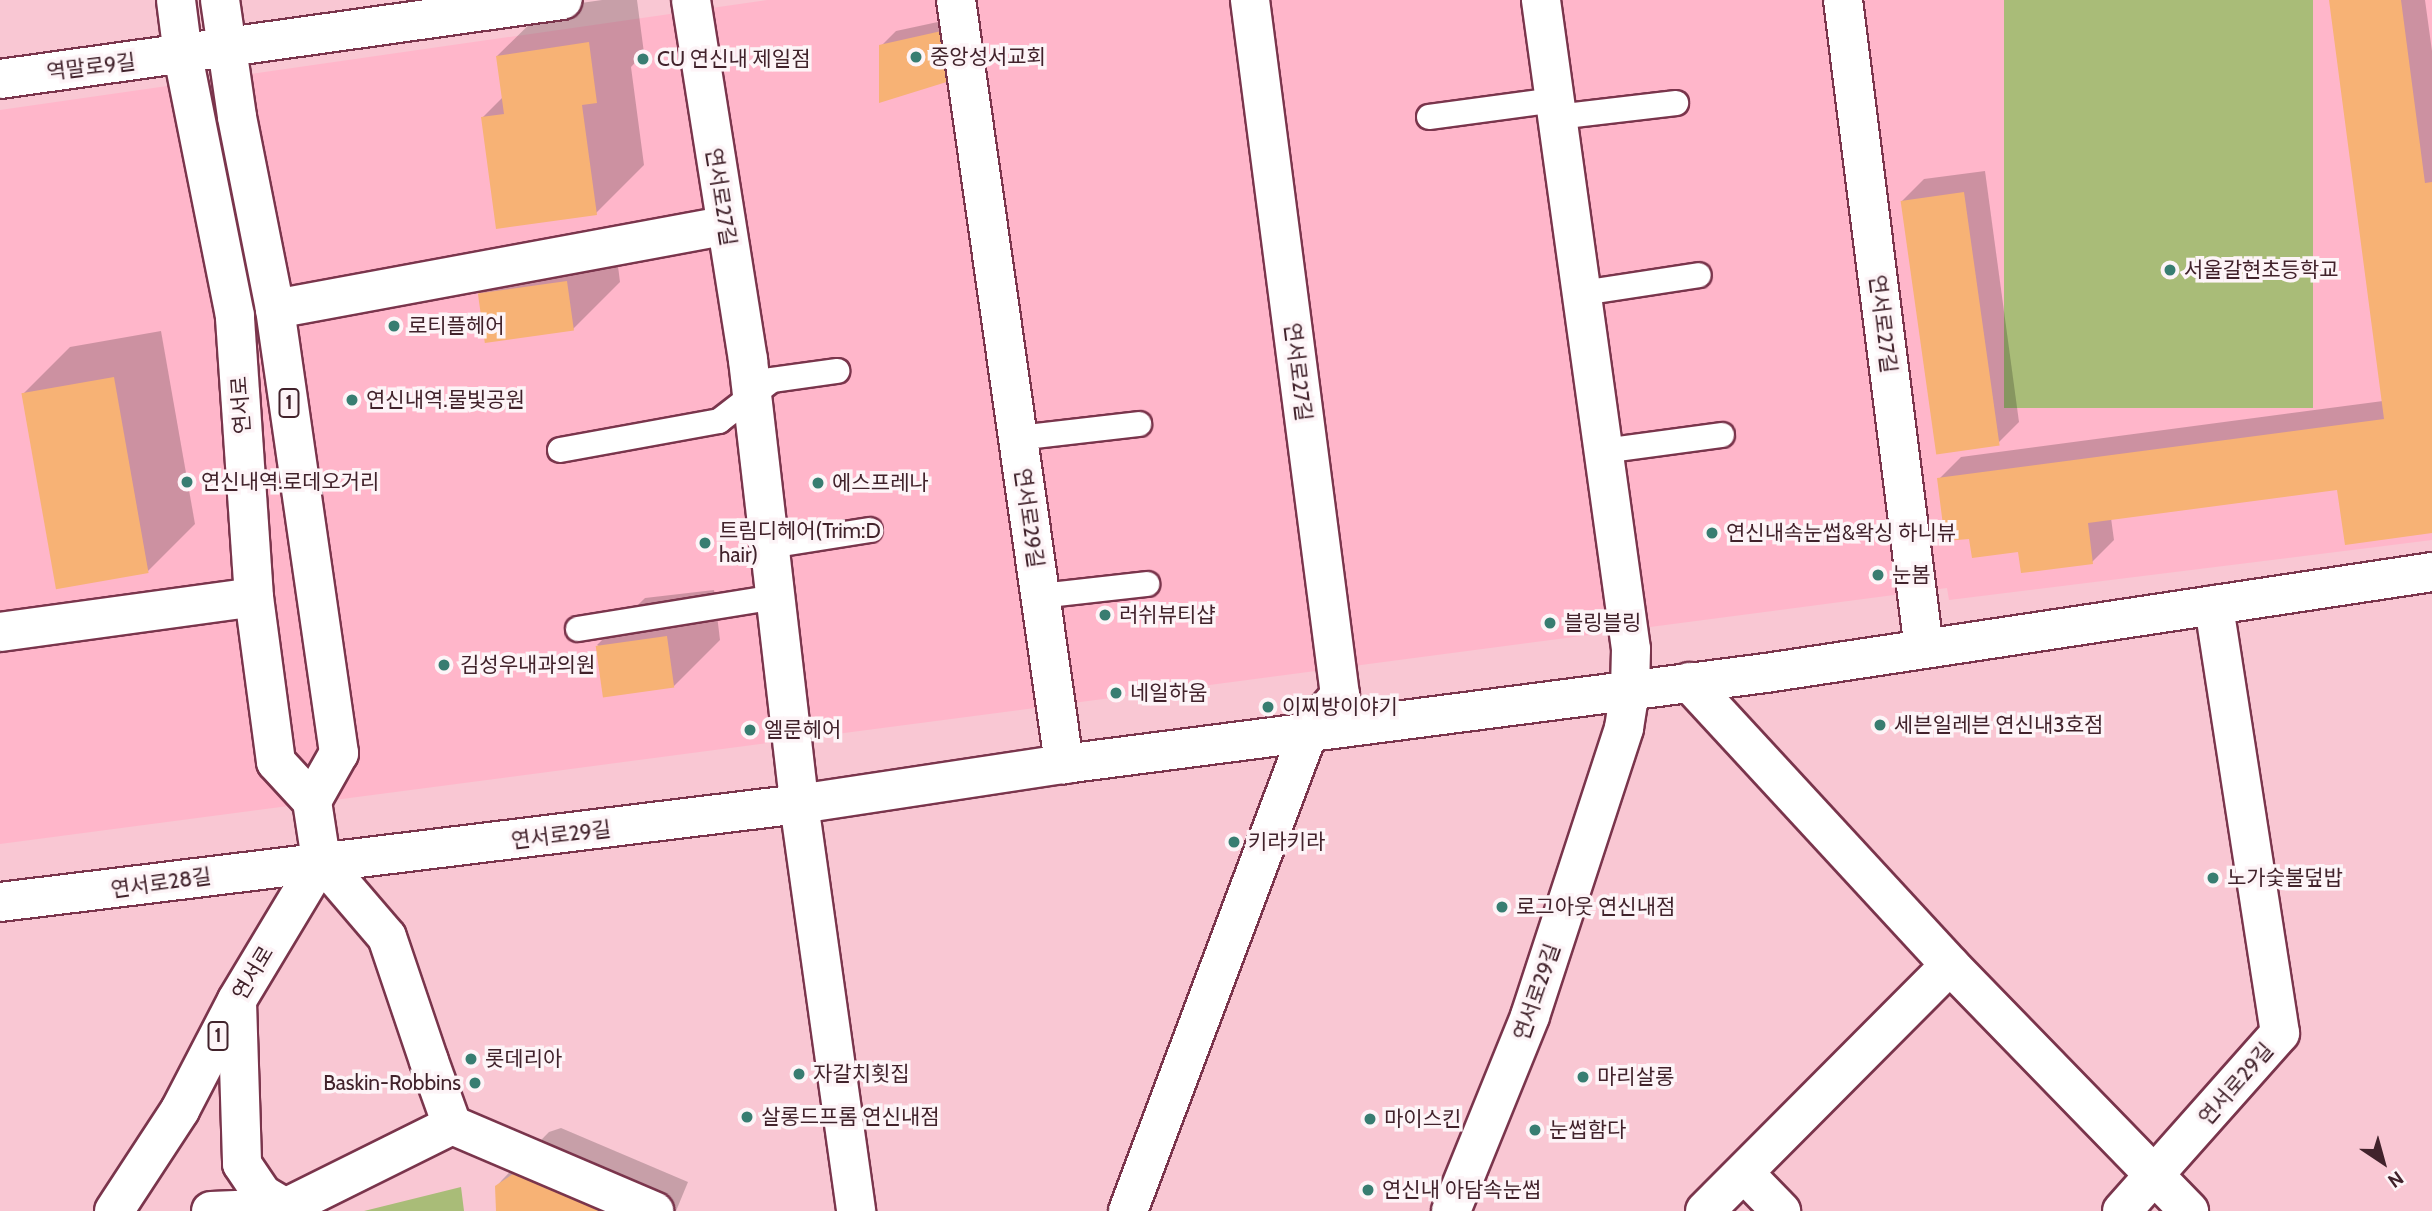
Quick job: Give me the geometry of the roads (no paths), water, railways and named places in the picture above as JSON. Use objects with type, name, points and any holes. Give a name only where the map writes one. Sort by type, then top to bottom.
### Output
[{"type":"street","name":"연서로","points":[[176,0],[183,55],[235,316],[254,597],[276,762],[312,801]]},
{"type":"street","name":"1","points":[[220,0],[226,49],[275,309],[339,753],[312,801]]},
{"type":"street","points":[[183,55],[562,0]]},
{"type":"street","name":"연서로27길","points":[[691,0],[752,394]]},
{"type":"street","points":[[957,0],[1018,438]]},
{"type":"street","name":"연서로27길","points":[[1250,0],[1340,695],[1308,733]]},
{"type":"street","points":[[1541,0],[1603,451]]},
{"type":"street","name":"연서로27길","points":[[1843,0],[1923,649]]},
{"type":"street","name":"역말로9길","points":[[0,79],[183,55]]},
{"type":"street","points":[[275,309],[725,226]]},
{"type":"street","points":[[752,394],[799,804],[856,1211]]},
{"type":"street","name":"연서로29길","points":[[1018,438],[1064,764]]},
{"type":"street","name":"연서로29길","points":[[1453,1210],[1530,1016],[1624,728],[1630,690],[1631,649],[1603,451]]},
{"type":"street","name":"연서로29길","points":[[321,860],[576,834],[799,804],[1064,764],[1923,649],[2432,572]]},
{"type":"street","points":[[0,632],[254,597]]},
{"type":"street","name":"연서로29길","points":[[2122,1211],[2155,1177],[2280,1033],[2214,605]]},
{"type":"street","points":[[1689,682],[1950,965],[2189,1211]]},
{"type":"street","points":[[1128,1211],[1308,733]]},
{"type":"street","points":[[312,801],[321,860],[387,937],[452,1125],[654,1211]]},
{"type":"street","name":"연서로","points":[[114,1211],[180,1110],[237,1000],[321,860]]},
{"type":"street","name":"연서로28길","points":[[0,902],[321,860]]},
{"type":"street","points":[[1705,1211],[1745,1174],[1950,965]]},
{"type":"street","points":[[237,1000],[242,1164],[262,1194],[285,1208]]},
{"type":"street","points":[[211,1211],[285,1208],[452,1125]]},
{"type":"street","points":[[1745,1174],[1782,1211]]},
{"type":"lane","points":[[1429,117],[1676,103]]},
{"type":"lane","points":[[1582,293],[1699,275]]},
{"type":"lane","points":[[560,450],[719,421],[772,380],[837,371]]},
{"type":"lane","points":[[1018,438],[1139,424]]},
{"type":"lane","points":[[1603,451],[1722,435]]},
{"type":"lane","points":[[769,546],[870,530]]},
{"type":"lane","points":[[1040,596],[1147,584]]},
{"type":"lane","points":[[578,629],[775,597]]},
{"type":"place","name":"중앙성서교회","points":[[916,57]]},
{"type":"place","name":"CU 연신내 제일점","points":[[643,59]]},
{"type":"place","name":"서울갈현초등학교","points":[[2170,270]]},
{"type":"place","name":"로티플헤어","points":[[394,326]]},
{"type":"place","name":"연신내역.물빛공원","points":[[352,400]]},
{"type":"place","name":"연신내역.로데오거리","points":[[187,482]]},
{"type":"place","name":"에스프레나","points":[[818,483]]},
{"type":"place","name":"연신내속눈썹&왁싱 하니뷰","points":[[1712,533]]},
{"type":"place","name":"트림디헤어(Trim:D hair)","points":[[705,543]]},
{"type":"place","name":"눈봄","points":[[1878,575]]},
{"type":"place","name":"러쉬뷰티샵","points":[[1105,615]]},
{"type":"place","name":"블링블링","points":[[1550,623]]},
{"type":"place","name":"김성우내과의원","points":[[444,665]]},
{"type":"place","name":"네일하움","points":[[1116,693]]},
{"type":"place","name":"이찌방이야기","points":[[1268,707]]},
{"type":"place","name":"세븐일레븐 연신내3호점","points":[[1880,725]]},
{"type":"place","name":"엘룬헤어","points":[[750,730]]},
{"type":"place","name":"키라키라","points":[[1234,842]]},
{"type":"place","name":"노가숯불덮밥","points":[[2213,878]]},
{"type":"place","name":"로그아웃 연신내점","points":[[1502,907]]},
{"type":"place","name":"롯데리아","points":[[471,1059]]},
{"type":"place","name":"자갈치횟집","points":[[799,1074]]},
{"type":"place","name":"마리살롱","points":[[1583,1077]]},
{"type":"place","name":"Baskin-Robbins","points":[[475,1083]]},
{"type":"place","name":"살롱드프롬 연신내점","points":[[747,1117]]},
{"type":"place","name":"마이스킨","points":[[1370,1119]]},
{"type":"place","name":"눈썹함다","points":[[1535,1130]]},
{"type":"place","name":"연신내 아담속눈썹","points":[[1368,1190]]}]
